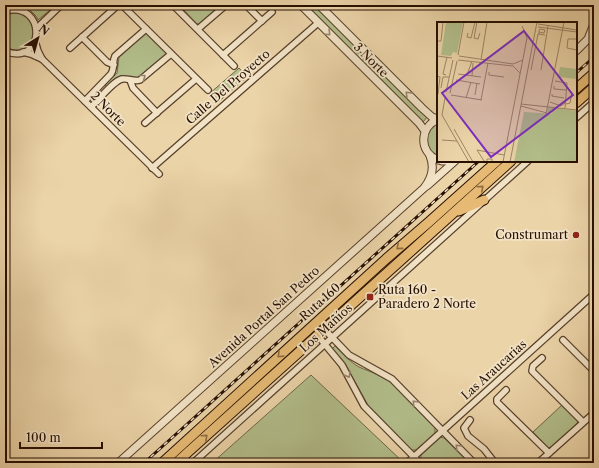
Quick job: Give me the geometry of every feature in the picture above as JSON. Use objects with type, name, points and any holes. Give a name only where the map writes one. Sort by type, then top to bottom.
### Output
[{"type":"highway","points":[[577,89],[594,73]]},
{"type":"highway","points":[[577,102],[594,86]]},
{"type":"highway","name":"Ruta 160","points":[[162,463],[313,324],[496,162]]},
{"type":"highway","name":"Ruta 160","points":[[176,463],[510,162]]},
{"type":"highway","points":[[452,214],[484,200]]},
{"type":"highway","points":[[313,324],[321,333]]},
{"type":"street","points":[[21,10],[29,5]]},
{"type":"street","points":[[37,28],[61,5]]},
{"type":"street","points":[[70,48],[118,5]]},
{"type":"street","points":[[122,5],[208,90]]},
{"type":"street","points":[[173,5],[234,66]]},
{"type":"street","points":[[198,29],[226,5]]},
{"type":"street","points":[[246,5],[262,21]]},
{"type":"street","name":"3 Norte","points":[[301,5],[419,123],[425,131],[430,124],[437,120]]},
{"type":"street","name":"3 Norte","points":[[319,5],[422,108],[432,117],[437,119]]},
{"type":"street","points":[[5,11],[13,9],[21,10],[31,17],[37,28],[35,41],[30,48],[23,52]]},
{"type":"street","points":[[223,55],[272,12]]},
{"type":"street","name":"Calle Del Proyecto","points":[[152,168],[318,23]]},
{"type":"street","points":[[577,50],[588,39],[594,24]]},
{"type":"street","points":[[85,101],[111,74],[115,56],[146,29]]},
{"type":"street","points":[[82,37],[107,62],[114,65]]},
{"type":"street","name":"2 Norte","points":[[35,41],[42,59],[158,174]]},
{"type":"street","name":"2 Norte","points":[[5,51],[14,53],[23,52],[42,59]]},
{"type":"street","points":[[91,107],[117,82],[124,79],[136,81],[140,80],[171,54]]},
{"type":"street","points":[[145,123],[196,79]]},
{"type":"street","points":[[130,80],[133,88],[157,113]]},
{"type":"street","points":[[577,117],[594,102]]},
{"type":"street","points":[[425,131],[423,140],[424,144],[430,156],[437,160]]},
{"type":"street","name":"Avenida Portal San Pedro","points":[[424,188],[433,172],[433,164],[430,156]]},
{"type":"street","name":"Avenida Portal San Pedro","points":[[118,463],[454,162]]},
{"type":"street","name":"Los Mañíos","points":[[193,463],[527,162]]},
{"type":"street","name":"Las Araucarias","points":[[408,462],[594,294]]},
{"type":"street","points":[[321,333],[332,338],[354,359],[380,371],[392,379],[474,463]]},
{"type":"street","points":[[321,333],[324,344],[342,365],[364,406],[420,463]]},
{"type":"street","points":[[563,340],[594,371]]},
{"type":"street","points":[[542,358],[532,367],[532,371],[583,422]]},
{"type":"street","points":[[506,390],[497,399],[497,402],[549,453]]},
{"type":"street","points":[[538,463],[594,413]]},
{"type":"street","points":[[470,420],[464,426],[466,434],[484,449],[495,463]]},
{"type":"green space","points":[[34,5],[56,5],[38,20],[29,9]]},
{"type":"green space","points":[[179,5],[223,5],[197,24]]},
{"type":"green space","points":[[305,5],[315,5],[428,116],[423,122]]},
{"type":"green space","points":[[19,12],[27,17],[32,24],[34,32],[28,45],[22,49],[14,50],[5,47],[5,15]]},
{"type":"green space","points":[[146,32],[167,54],[153,68],[137,78],[120,76],[107,87],[105,85],[117,73],[119,57]]},
{"type":"green space","points":[[239,68],[247,77],[216,104],[209,94]]},
{"type":"green space","points":[[437,124],[437,156],[428,148],[426,141],[430,130]]},
{"type":"green space","points":[[335,346],[359,367],[381,376],[393,384],[435,428],[435,434],[416,450],[411,450],[368,405],[345,364],[332,349]]},
{"type":"green space","points":[[311,375],[404,463],[212,463]]},
{"type":"green space","points":[[562,405],[578,420],[577,424],[548,448],[533,432]]},
{"type":"green space","points":[[440,437],[444,438],[470,463],[425,463],[421,459],[421,455]]},
{"type":"railway","points":[[577,72],[594,57]]},
{"type":"railway","points":[[144,463],[478,162]]},
{"type":"place","name":"Construmart","points":[[576,235]]},
{"type":"place","name":"Ruta 160 - Paradero 2 Norte","points":[[370,297]]}]
